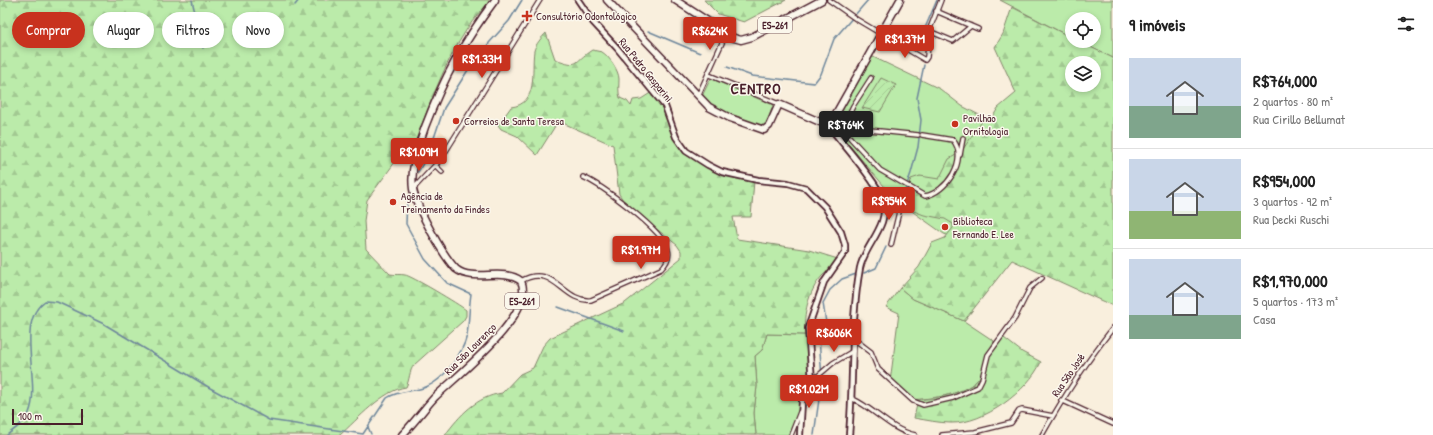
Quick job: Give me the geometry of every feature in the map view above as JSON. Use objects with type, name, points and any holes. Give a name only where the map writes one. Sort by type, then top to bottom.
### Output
[{"type":"main road","name":"ES-261","points":[[495,0],[467,39],[442,85],[419,145],[413,171],[413,189],[417,203],[456,269],[467,275],[513,276],[521,281]]},
{"type":"main road","points":[[607,0],[698,96],[714,110],[761,130],[766,129],[769,126],[779,104],[829,126],[900,0]]},
{"type":"main road","name":"ES-261","points":[[675,0],[726,34],[741,40],[752,38],[822,0]]},
{"type":"main road","name":"Rua São Lourenço","points":[[402,435],[434,398],[492,343],[516,313],[524,292],[521,281]]},
{"type":"street","points":[[413,189],[436,166],[540,0]]},
{"type":"street","name":"Rua Pedro Gasparini","points":[[578,0],[593,22],[617,48],[665,106],[676,137],[686,151],[708,166],[722,172],[752,179],[801,186],[819,199],[835,221],[844,238],[845,248],[843,257],[824,282],[808,328],[812,381]]},
{"type":"street","points":[[829,0],[880,34],[925,60],[927,57],[928,31],[941,0]]},
{"type":"street","points":[[936,12],[978,28]]},
{"type":"street","points":[[928,31],[953,41],[971,26]]},
{"type":"street","points":[[698,96],[709,75],[726,34]]},
{"type":"street","points":[[709,75],[779,104]]},
{"type":"street","points":[[841,128],[860,94],[871,78]]},
{"type":"street","points":[[829,126],[876,187],[883,199],[899,212],[891,245]]},
{"type":"street","points":[[841,128],[920,135],[953,140],[957,146],[959,158]]},
{"type":"street","points":[[841,128],[880,170],[907,187],[925,196],[937,192],[953,172],[959,158],[962,138]]},
{"type":"street","points":[[436,166],[442,172]]},
{"type":"street","points":[[521,281],[530,276],[544,276],[571,293],[588,300],[597,298],[661,269],[664,266],[667,260],[668,248],[658,234],[596,183],[582,177]]},
{"type":"street","points":[[850,435],[853,399],[855,310],[861,266],[882,222],[884,212],[883,199]]},
{"type":"street","points":[[854,340],[871,352],[876,366],[882,374],[913,401],[923,405],[953,398],[978,387],[982,379],[988,356],[1015,318],[1030,288],[1042,278]]},
{"type":"street","name":"Rua São José","points":[[1042,435],[1061,400],[1113,328]]},
{"type":"street","points":[[791,435],[802,402],[812,381],[824,370],[853,351]]},
{"type":"street","points":[[853,399],[867,406],[894,428],[915,435]]},
{"type":"street","points":[[1061,400],[1113,424]]},
{"type":"street","points":[[942,435],[975,432],[1011,423],[1019,411],[1022,410],[1053,416]]},
{"type":"street","points":[[800,411],[800,435]]},
{"type":"shaded area","points":[[440,130],[450,139],[441,152],[435,148],[437,144],[435,142]]},
{"type":"green space","points":[[0,0],[490,0],[469,25],[449,60],[409,158],[401,154],[367,200],[364,221],[366,249],[390,274],[409,276],[466,310],[466,316],[463,321],[414,365],[406,387],[397,389],[379,400],[340,435],[0,435]]},
{"type":"green space","points":[[704,0],[786,0],[744,22],[718,14]]},
{"type":"green space","points":[[1000,0],[1113,0],[1113,58],[1092,48],[1101,48],[1101,12],[1065,12],[1065,34]]},
{"type":"green space","points":[[1012,7],[1065,34],[1065,48],[1092,48],[1113,58],[1113,306],[1012,260],[964,321],[913,299],[900,288],[919,267],[932,243],[945,238],[953,228],[953,224],[945,219],[924,215],[901,206],[911,179],[920,176],[939,179],[949,159],[961,152],[983,120],[992,118],[998,108],[1016,93],[995,47],[1003,34]]},
{"type":"green space","points":[[546,33],[555,59],[573,64],[592,50],[605,54],[619,76],[620,98],[627,101],[631,106],[633,100],[641,99],[652,92],[663,107],[672,133],[679,144],[696,161],[718,171],[754,181],[751,217],[733,217],[737,239],[809,250],[841,260],[822,276],[813,289],[806,312],[805,335],[767,334],[762,350],[755,356],[757,386],[754,413],[756,435],[445,435],[469,408],[484,398],[502,393],[520,374],[533,368],[543,346],[550,338],[625,303],[681,258],[681,251],[677,245],[627,206],[619,194],[613,145],[565,124],[557,123],[537,155],[517,136],[501,129],[498,125],[511,107],[520,105],[526,100],[530,93],[533,77],[534,51],[537,44]]},
{"type":"green space","points":[[871,56],[940,89],[962,106],[1113,185],[1019,258],[944,234],[896,200],[832,125]]},
{"type":"green space","points":[[881,78],[896,85],[880,112],[862,108]]},
{"type":"green space","points":[[712,79],[773,105],[766,126],[764,127],[712,107],[702,96],[710,80]]},
{"type":"green space","points":[[900,288],[913,299],[964,321],[994,341],[981,376],[974,383],[967,388],[948,395],[910,400],[890,382],[899,313],[886,307]]},
{"type":"green space","points":[[767,334],[805,335],[811,382],[789,435],[756,435],[754,413],[757,386],[755,356],[762,350]]},
{"type":"green space","points":[[999,337],[1004,338],[1022,352],[1041,362],[1035,373],[1016,394],[991,412],[964,422],[946,423],[914,418],[918,400],[944,396],[963,390],[978,380],[982,373],[990,349]]},
{"type":"waterway","points":[[192,0],[195,12]]},
{"type":"waterway","points":[[295,5],[299,0]]},
{"type":"waterway","points":[[418,172],[429,153],[444,108],[468,70],[484,58],[489,43],[509,21],[522,0]]},
{"type":"waterway","points":[[727,67],[752,76],[814,83],[821,74],[834,39],[868,0]]},
{"type":"waterway","points":[[924,37],[925,28],[937,0]]},
{"type":"waterway","points":[[648,31],[700,53]]},
{"type":"waterway","points":[[900,205],[918,147],[921,120],[917,98],[924,65]]},
{"type":"waterway","points":[[363,434],[387,398],[401,392],[426,387],[446,372],[457,358],[467,335],[471,294],[447,283],[425,259],[406,224],[407,197]]},
{"type":"waterway","points":[[864,273],[876,268],[886,247]]},
{"type":"waterway","points":[[814,435],[822,378],[819,338],[826,323],[823,303],[830,290],[842,279],[856,274]]},
{"type":"waterway","points":[[7,435],[16,428],[29,413],[33,386],[30,354],[31,323],[36,311],[45,301],[57,302],[104,324],[210,388],[269,420],[363,434]]},
{"type":"waterway","points":[[558,307],[624,331]]},
{"type":"waterway","points":[[368,427],[371,434]]},
{"type":"place","name":"Consultório Odontológico","points":[[527,16]]},
{"type":"place","name":"Correios de Santa Teresa","points":[[456,121]]},
{"type":"place","name":"Pavilhão Ornitologia","points":[[955,124]]},
{"type":"place","name":"Agência de Treinamento da Findes","points":[[393,202]]},
{"type":"place","name":"Biblioteca Fernando E. Lee","points":[[945,227]]},
{"type":"district","name":"CENTRO","points":[[756,88]]}]
